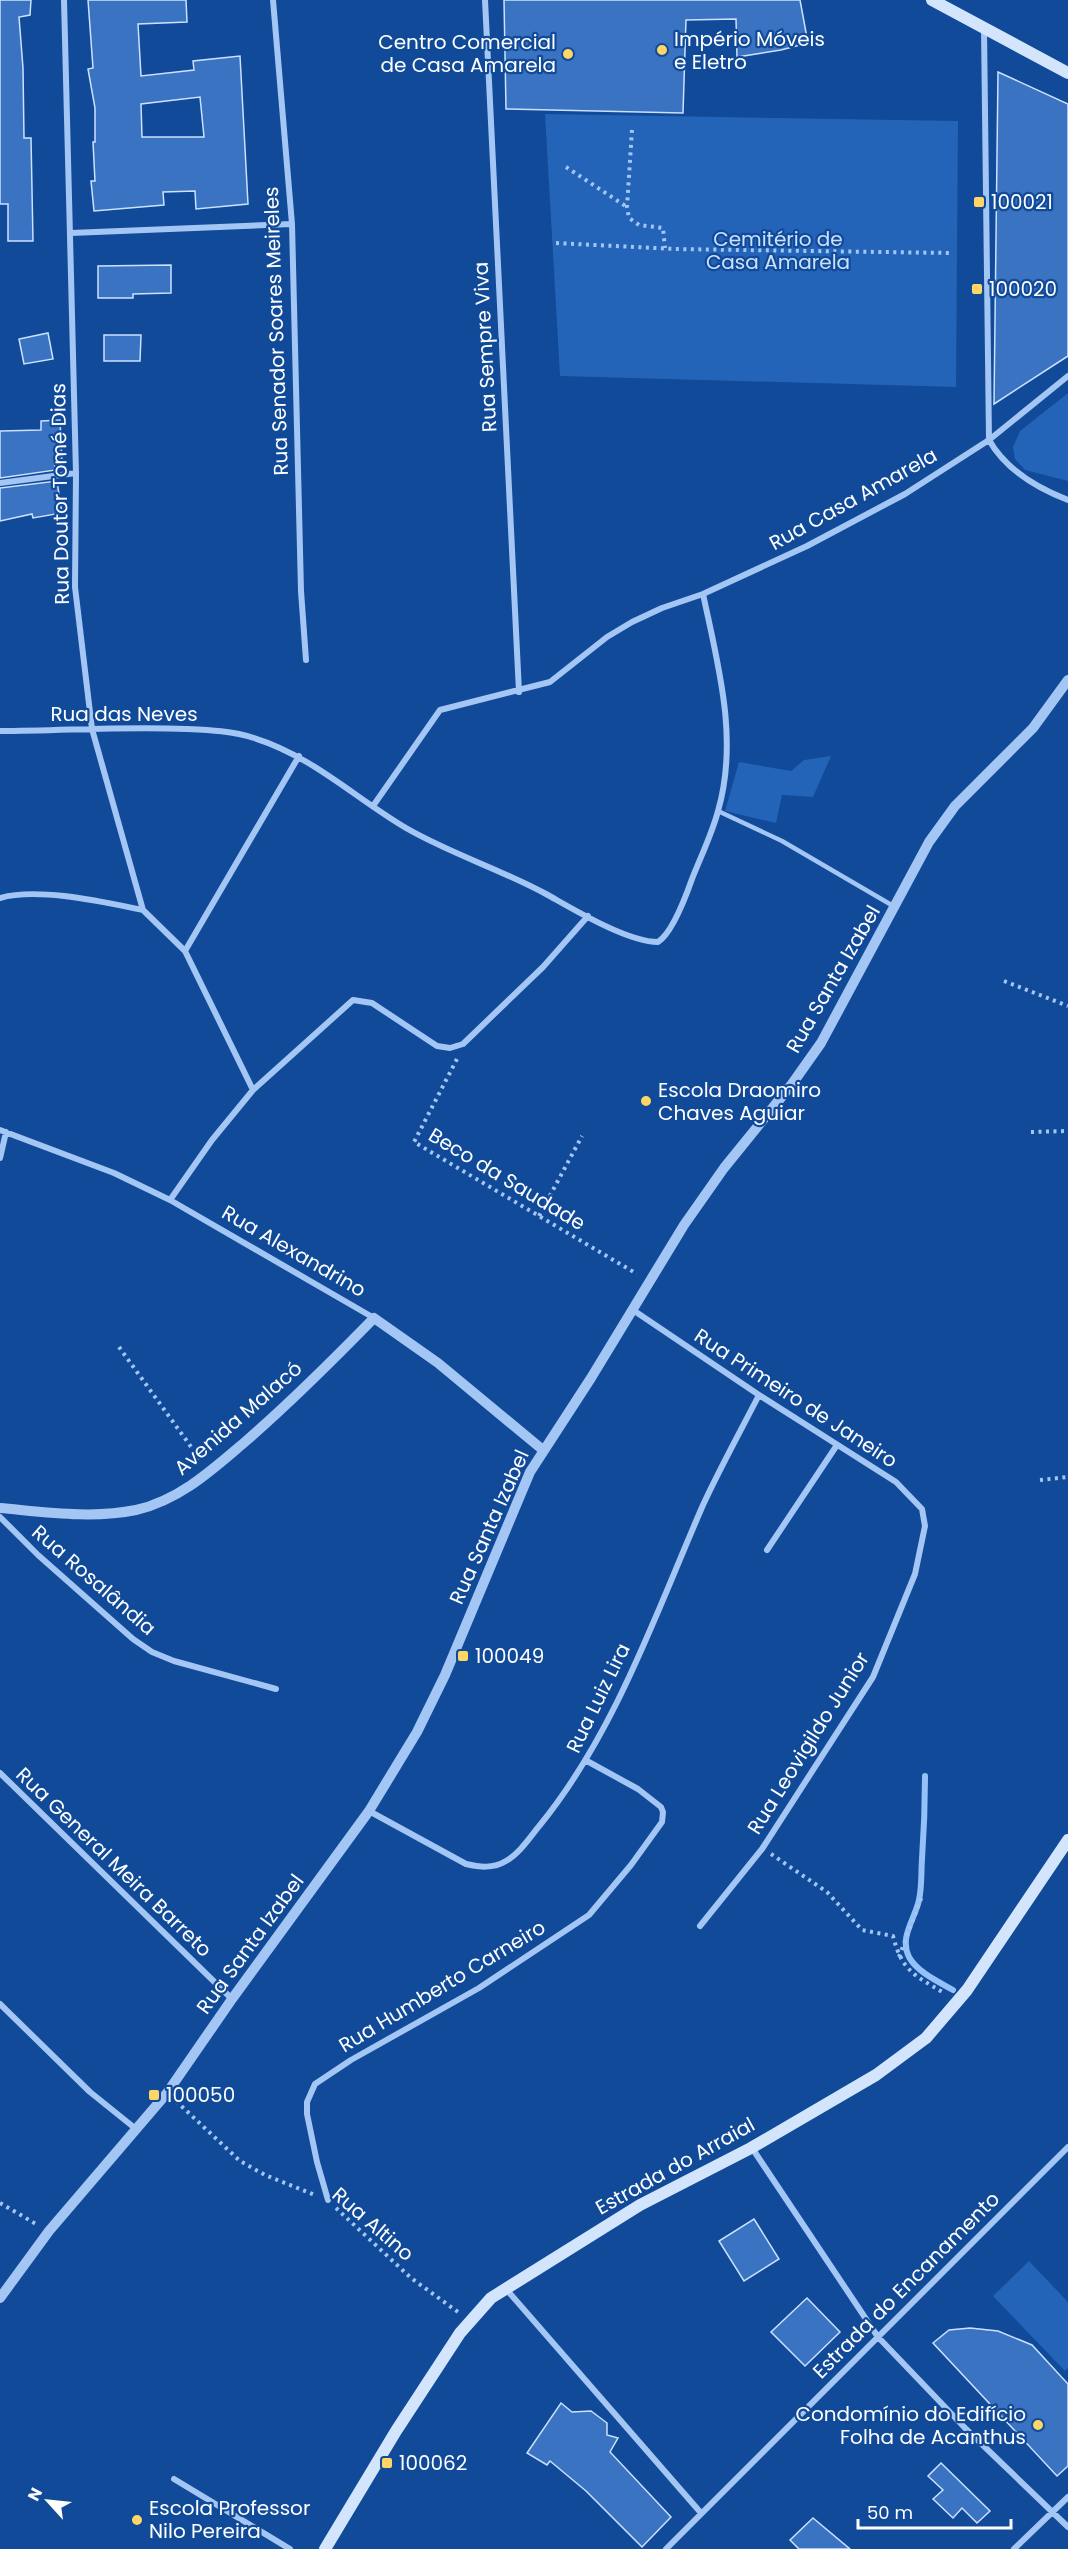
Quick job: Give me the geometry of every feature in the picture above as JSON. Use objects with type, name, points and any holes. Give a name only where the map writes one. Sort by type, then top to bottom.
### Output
[{"type":"main road","points":[[932,0],[1068,73]]},
{"type":"main road","name":"Estrada do Arraial","points":[[325,2549],[396,2431],[460,2333],[491,2298],[640,2205],[751,2148],[876,2075],[926,2038],[958,2002],[1068,1840]]},
{"type":"street","name":"Rua Doutor Tomé Dias","points":[[64,0],[76,473],[75,586],[92,729],[143,910],[185,951],[253,1090]]},
{"type":"street","name":"Rua Senador Soares Meireles","points":[[273,0],[292,224],[301,591],[306,660]]},
{"type":"street","name":"Rua Sempre Viva","points":[[485,0],[519,692]]},
{"type":"street","points":[[984,29],[989,440],[1006,463],[1046,491],[1068,500]]},
{"type":"street","points":[[71,233],[292,224]]},
{"type":"street","name":"Rua Casa Amarela","points":[[519,692],[550,682],[607,637],[632,622],[662,608],[703,594],[807,546],[905,494],[989,440],[1068,376]]},
{"type":"street","points":[[0,483],[76,473]]},
{"type":"street","points":[[703,594],[720,677],[727,732],[727,759],[718,811]]},
{"type":"street","name":"Rua Santa Izabel","points":[[0,2298],[49,2231],[167,2093],[232,1999],[369,1811],[427,1713],[530,1472],[543,1450],[633,1311],[684,1225],[724,1168],[820,1043],[929,842],[955,806],[1015,749],[1046,713],[1068,680]]},
{"type":"street","points":[[373,806],[440,710],[467,702],[519,692]]},
{"type":"street","name":"Rua das Neves","points":[[0,731],[132,726],[206,730],[253,737],[299,756],[405,827],[452,852],[536,888],[588,916],[647,941],[658,942],[667,934],[689,888],[718,811]]},
{"type":"street","points":[[185,951],[299,756]]},
{"type":"street","points":[[0,898],[36,894],[143,910]]},
{"type":"street","points":[[170,1200],[212,1140],[253,1090],[353,1000],[372,1003],[438,1046],[450,1048],[467,1041],[543,968],[588,916]]},
{"type":"street","points":[[0,1158],[3,1131]]},
{"type":"street","name":"Rua Alexandrino","points":[[3,1131],[114,1173],[170,1200],[374,1318],[438,1363],[543,1450]]},
{"type":"street","name":"Rua Primeiro de Janeiro","points":[[633,1311],[896,1482],[922,1509],[925,1526]]},
{"type":"street","name":"Avenida Malacó","points":[[0,1509],[95,1515],[136,1510],[171,1498],[210,1472],[275,1416],[374,1318]]},
{"type":"street","name":"Rua Luiz Lira","points":[[369,1811],[466,1864],[491,1867],[505,1862],[521,1849],[567,1792],[587,1761],[646,1639],[705,1502],[759,1395]]},
{"type":"street","points":[[767,1550],[837,1444]]},
{"type":"street","name":"Rua Rosalândia","points":[[0,1517],[38,1555],[133,1639],[152,1652],[276,1689]]},
{"type":"street","name":"Rua Leovigildo Junior","points":[[700,1926],[762,1849],[873,1677],[915,1574],[925,1526]]},
{"type":"street","name":"Rua Humberto Carneiro","points":[[328,2200],[307,2114],[308,2102],[315,2084],[351,2060],[479,1988],[589,1915],[662,1822],[663,1812],[652,1799],[587,1761]]},
{"type":"street","name":"Rua General Meira Barreto","points":[[0,1773],[232,1999]]},
{"type":"street","points":[[0,2004],[90,2092],[136,2129]]},
{"type":"street","name":"Estrada do Encanamento","points":[[666,2549],[1068,2146]]},
{"type":"street","points":[[751,2148],[878,2337],[966,2429],[1068,2527]]},
{"type":"street","points":[[505,2288],[701,2513]]},
{"type":"street","points":[[174,2479],[290,2549]]},
{"type":"street","points":[[1014,2549],[1068,2497]]},
{"type":"lane","points":[[718,811],[782,841],[895,907]]},
{"type":"path","points":[[632,130],[627,207],[629,218],[639,225],[663,228],[665,248]]},
{"type":"path","points":[[566,167],[627,207]]},
{"type":"path","points":[[556,243],[665,248],[951,253]]},
{"type":"path","points":[[1004,981],[1068,1006]]},
{"type":"path","name":"Beco da Saudade","points":[[467,1041],[414,1142],[650,1282]]},
{"type":"path","points":[[1031,1132],[1068,1131]]},
{"type":"path","points":[[539,1216],[582,1136]]},
{"type":"path","points":[[119,1347],[210,1472]]},
{"type":"path","points":[[1040,1480],[1068,1477]]},
{"type":"path","points":[[762,1849],[827,1892],[862,1930],[893,1936],[899,1957],[914,1975],[958,2002]]},
{"type":"path","points":[[899,1957],[922,1896]]},
{"type":"path","name":"Rua Altino","points":[[167,2093],[240,2161],[265,2175],[328,2200],[411,2278],[470,2321]]},
{"type":"path","points":[[0,2203],[49,2231]]},
{"type":"green space","name":"Cemitério de Casa Amarela","points":[[545,114],[958,121],[956,387],[560,376]]},
{"type":"green space","points":[[1068,393],[1068,481],[1025,470],[1015,459],[1013,447],[1020,431]]},
{"type":"green space","points":[[831,756],[813,797],[782,795],[776,823],[725,811],[739,762],[791,771],[804,760]]},
{"type":"green space","points":[[1029,2261],[1068,2302],[1068,2368],[1065,2371],[993,2296]]},
{"type":"building","points":[[0,0],[31,0],[30,15],[19,17],[23,68],[24,138],[31,138],[33,241],[8,241],[8,204],[0,204]]},
{"type":"building","points":[[88,0],[186,0],[187,22],[138,24],[141,76],[194,70],[193,61],[240,56],[248,204],[196,209],[195,191],[163,192],[164,205],[94,211],[91,181],[95,181],[93,142],[95,142],[95,108],[88,69],[93,68]],"holes":[[[200,97],[204,137],[142,137],[141,104]]]},
{"type":"building","points":[[504,0],[800,0],[808,43],[737,57],[736,19],[686,20],[683,113],[506,109]]},
{"type":"building","points":[[998,72],[1068,104],[1068,356],[994,404]]},
{"type":"building","points":[[171,265],[171,293],[133,294],[133,298],[98,298],[98,266]]},
{"type":"building","points":[[48,333],[53,359],[24,364],[19,339]]},
{"type":"building","points":[[104,335],[141,335],[140,361],[104,361]]},
{"type":"building","points":[[60,420],[62,463],[54,463],[56,470],[0,478],[0,431],[41,430],[41,421]]},
{"type":"building","points":[[57,481],[62,513],[33,518],[32,514],[0,521],[0,488]]},
{"type":"building","points":[[754,2219],[779,2259],[744,2281],[719,2241]]},
{"type":"building","points":[[807,2298],[840,2332],[805,2366],[771,2332]]},
{"type":"building","name":"Condomínio do Edifício Folha de Acanthus","points":[[970,2328],[998,2331],[1032,2345],[1068,2384],[1068,2466],[1057,2476],[933,2343],[949,2330]]},
{"type":"building","points":[[561,2403],[572,2412],[591,2411],[607,2423],[607,2435],[618,2438],[610,2452],[671,2517],[642,2547],[586,2491],[550,2461],[547,2465],[527,2453]]},
{"type":"building","points":[[941,2463],[990,2511],[977,2523],[962,2508],[953,2518],[933,2499],[943,2490],[928,2476]]},
{"type":"building","points":[[813,2518],[850,2549],[799,2549],[790,2540]]},
{"type":"waterway","points":[[925,1776],[921,1890],[907,1935],[906,1950],[917,1967],[953,1990]]},
{"type":"place","name":"Império Móveis e Eletro","points":[[662,50]]},
{"type":"place","name":"Centro Comercial de Casa Amarela","points":[[568,54]]},
{"type":"place","name":"100021","points":[[979,202]]},
{"type":"place","name":"100020","points":[[977,289]]},
{"type":"place","name":"Escola Draomiro Chaves Aguiar","points":[[646,1101]]},
{"type":"place","name":"100049","points":[[463,1656]]},
{"type":"place","name":"100050","points":[[154,2095]]},
{"type":"place","name":"Condomínio do Edifício Folha de Acanthus","points":[[1038,2425]]},
{"type":"place","name":"100062","points":[[387,2463]]},
{"type":"place","name":"Escola Professor Nilo Pereira","points":[[137,2520]]}]
